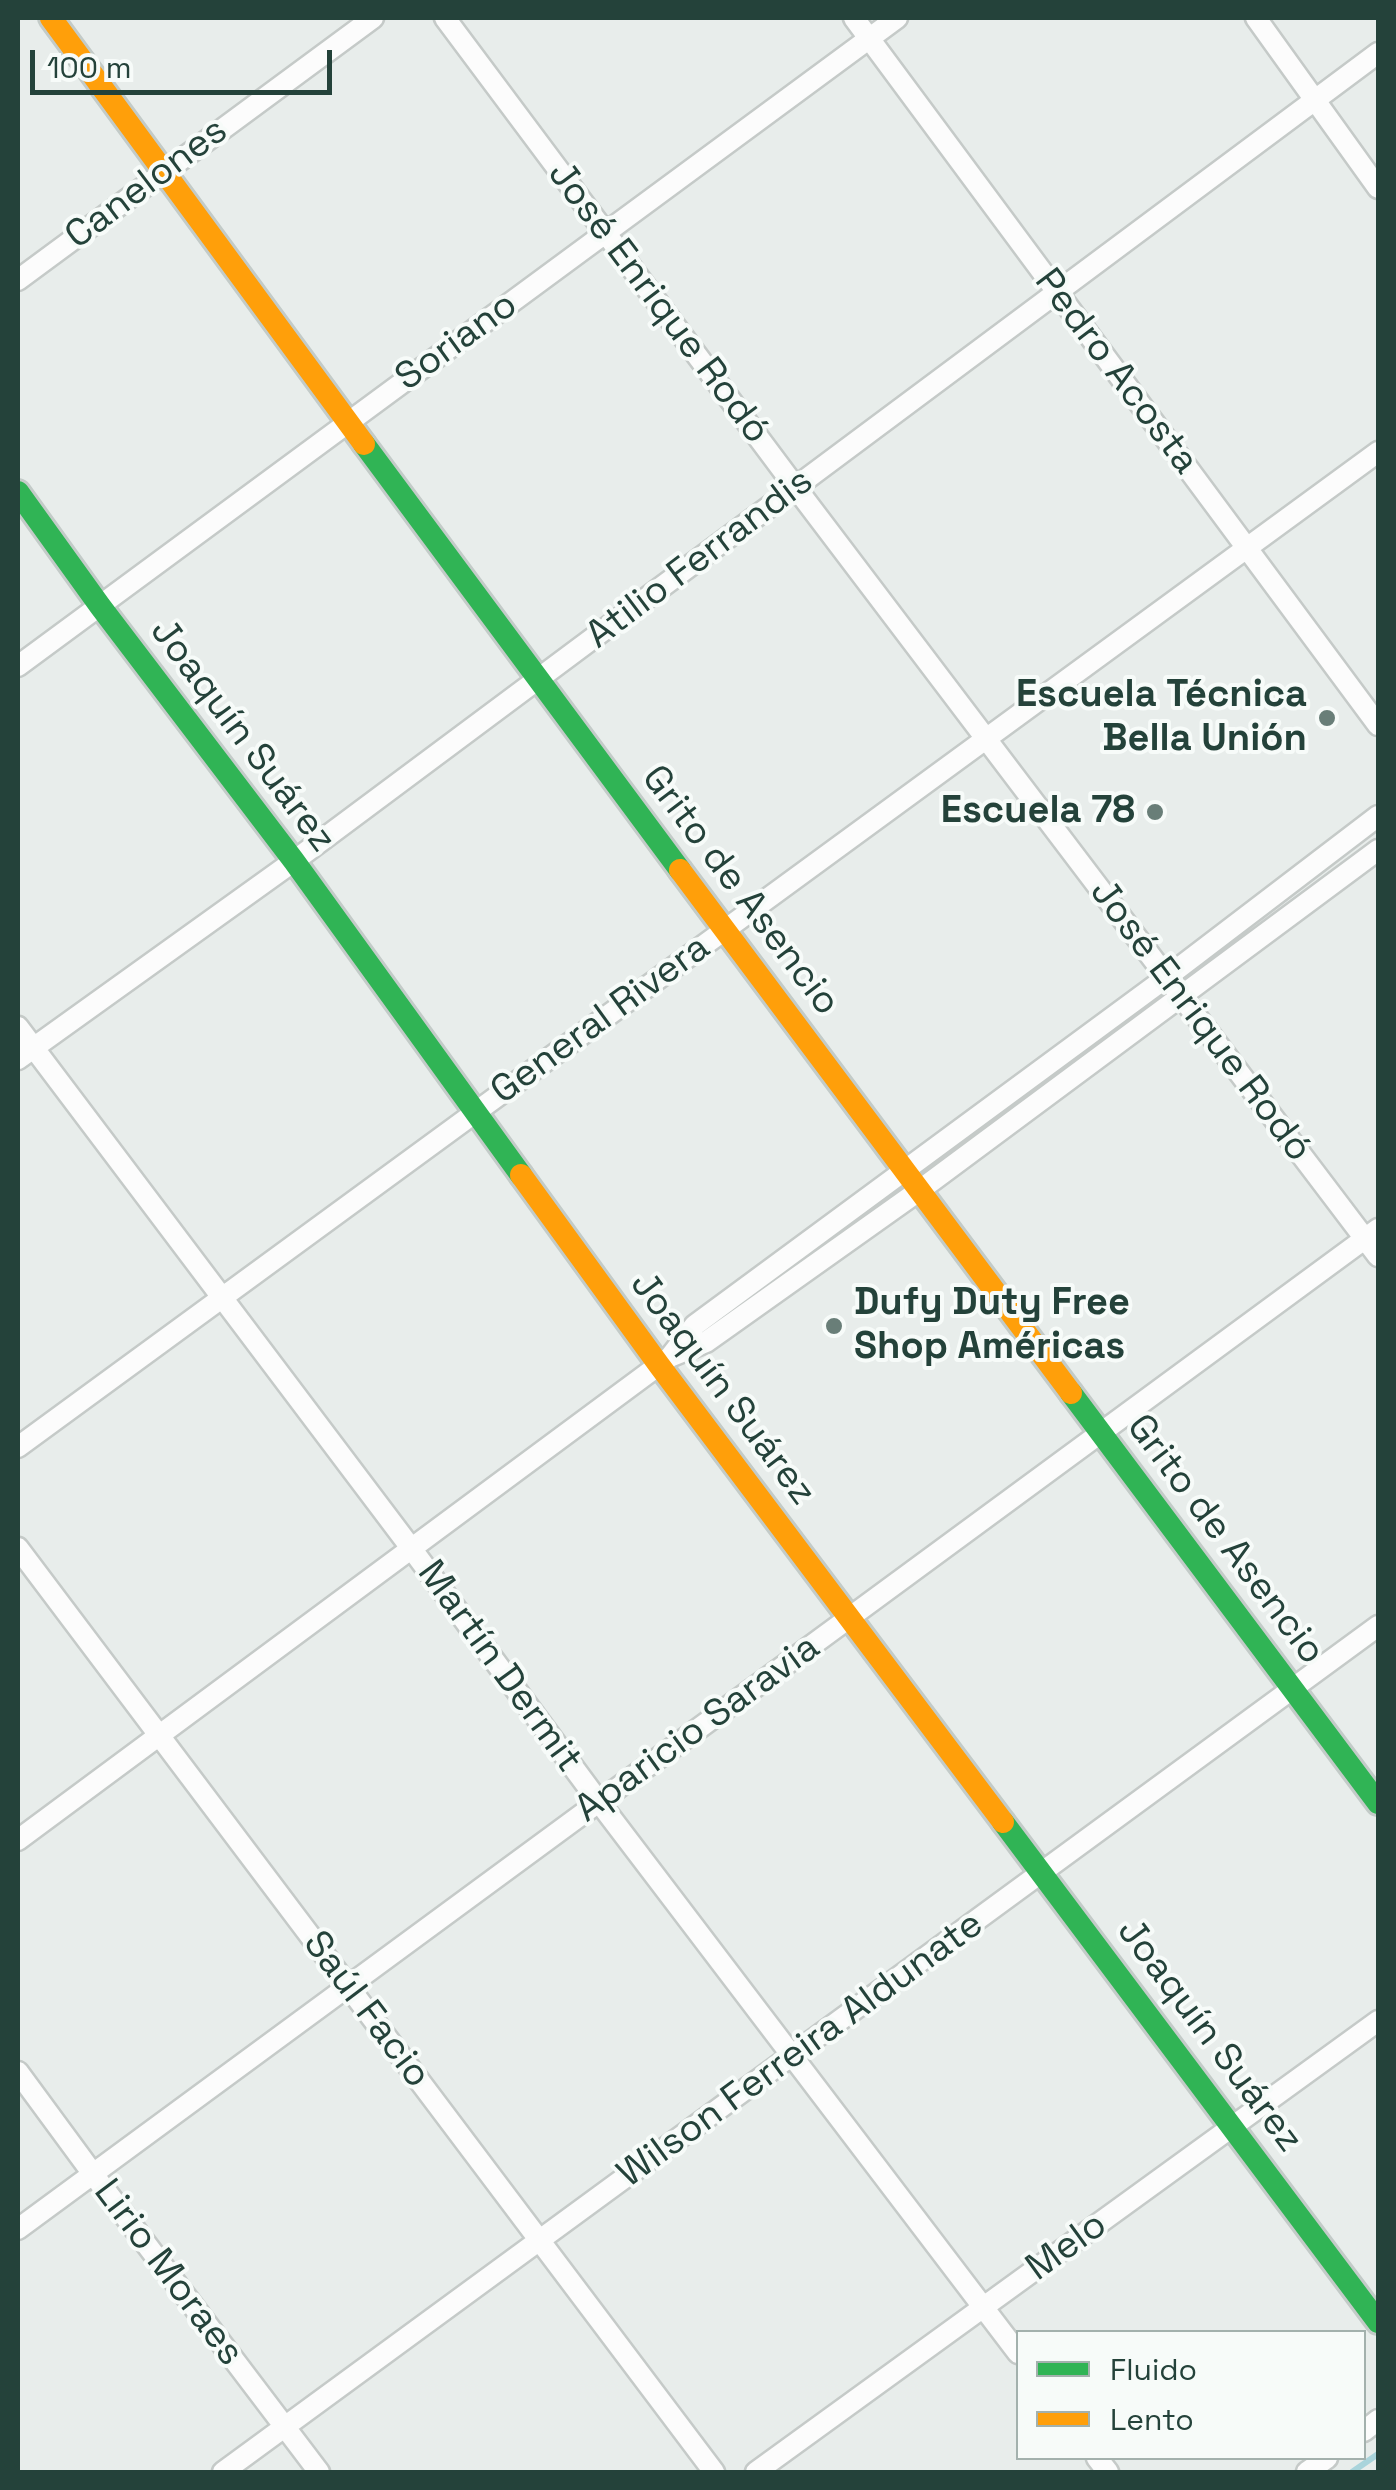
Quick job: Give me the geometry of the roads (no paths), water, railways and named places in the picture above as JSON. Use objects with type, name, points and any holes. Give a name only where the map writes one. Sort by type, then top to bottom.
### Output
[{"type":"street","name":"Grito de Asencio","points":[[50,18],[538,680],[1378,1803]]},
{"type":"street","name":"Canelones","points":[[18,280],[372,18]]},
{"type":"street","name":"José Enrique Rodó","points":[[445,18],[1181,996],[1372,1234],[1378,1256]]},
{"type":"street","name":"Pedro Acosta","points":[[854,18],[1378,725]]},
{"type":"street","name":"Soriano","points":[[18,666],[897,18]]},
{"type":"street","points":[[1256,18],[1378,188]]},
{"type":"street","name":"Atilio Ferrandis","points":[[25,1054],[294,862],[1378,52]]},
{"type":"street","name":"General Rivera","points":[[18,1447],[1378,452]]},
{"type":"street","name":"Joaquín Suárez","points":[[18,492],[664,1361],[850,1618],[1378,2322]]},
{"type":"street","points":[[913,1180],[1166,976],[1378,816]]},
{"type":"street","points":[[18,1840],[664,1361],[694,1325],[1181,996],[1378,850]]},
{"type":"street","name":"Martín Dermit","points":[[18,1027],[25,1054],[220,1298],[1016,2350]]},
{"type":"street","name":"Aparicio Saravia","points":[[18,2230],[1372,1234]]},
{"type":"street","name":"Saúl Facio","points":[[18,1548],[714,2472]]},
{"type":"street","name":"Wilson Ferreira Aldunate","points":[[223,2472],[1378,1626]]},
{"type":"street","name":"Melo","points":[[756,2472],[1378,2021]]},
{"type":"street","name":"Lirio Moraes","points":[[18,2072],[320,2472]]},
{"type":"waterway","points":[[1352,2472],[1378,2454]]},
{"type":"place","name":"Escuela Técnica Bella Unión","points":[[1327,718]]},
{"type":"place","name":"Escuela 78","points":[[1155,812]]},
{"type":"place","name":"Dufy Duty Free Shop Américas","points":[[834,1326]]}]
